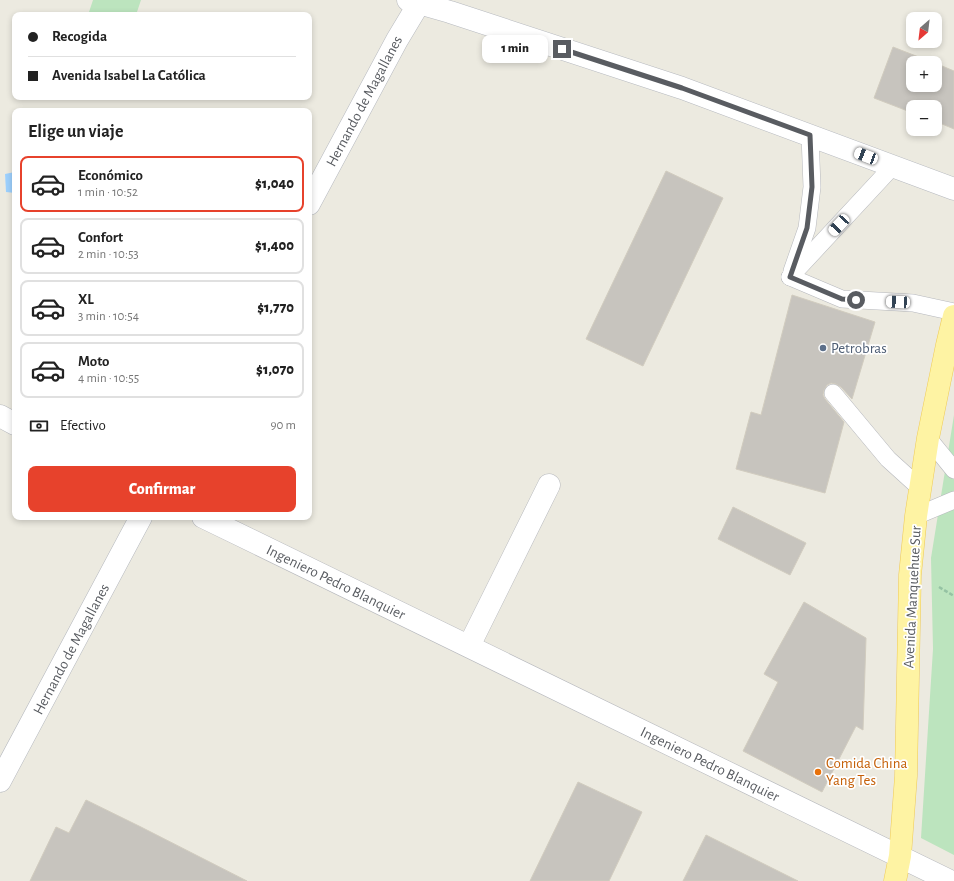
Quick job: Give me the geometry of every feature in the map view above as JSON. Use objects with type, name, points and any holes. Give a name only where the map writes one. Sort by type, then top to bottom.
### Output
[{"type":"main road","points":[[416,1],[682,88],[954,189]]},
{"type":"main road","name":"Hernando de Magallanes","points":[[312,198],[397,40],[416,1]]},
{"type":"main road","name":"Avenida Manquehue Sur","points":[[895,881],[900,856],[906,776],[910,575],[916,516],[928,438],[954,316]]},
{"type":"main road","points":[[0,416],[12,422]]},
{"type":"main road","points":[[469,646],[549,484]]},
{"type":"main road","name":"Hernando de Magallanes","points":[[0,781],[139,520]]},
{"type":"main road","name":"Ingeniero Pedro Blanquier","points":[[209,520],[950,881]]},
{"type":"lane","points":[[790,277],[807,228],[812,187],[810,135]]},
{"type":"lane","points":[[790,277],[893,166]]},
{"type":"lane","points":[[790,277],[840,305],[913,303],[954,312]]},
{"type":"lane","points":[[833,393],[888,459],[920,488]]},
{"type":"lane","points":[[928,438],[954,470]]},
{"type":"lane","points":[[916,516],[954,500]]},
{"type":"green space","points":[[93,0],[141,0],[137,12],[89,12]]},
{"type":"green space","points":[[954,415],[954,855],[921,838],[933,649],[931,558]]},
{"type":"water","points":[[12,173],[12,193],[6,192],[5,174]]},
{"type":"building","points":[[893,47],[916,56],[906,56],[906,92],[942,92],[942,66],[954,71],[954,129],[942,124],[942,100],[906,100],[906,110],[874,98]]},
{"type":"building","points":[[666,171],[723,198],[643,366],[586,339]]},
{"type":"building","points":[[792,295],[875,322],[852,399],[841,387],[836,384],[831,383],[827,385],[824,390],[823,395],[825,399],[844,422],[825,493],[736,469],[751,412],[761,415]]},
{"type":"building","points":[[733,507],[806,543],[790,575],[718,539]]},
{"type":"building","points":[[804,602],[866,638],[863,730],[856,726],[822,792],[743,751],[778,682],[764,674]]},
{"type":"building","points":[[578,782],[642,812],[609,881],[530,881]]},
{"type":"building","points":[[86,800],[247,881],[30,881],[56,827],[69,833]]},
{"type":"building","points":[[706,835],[798,881],[683,881]]},
{"type":"place","name":"Petrobras","points":[[823,348]]},
{"type":"place","name":"Comida China Yang Tes","points":[[818,772]]},
{"type":"route","points":[[562,49],[682,88],[810,135],[812,187],[807,228],[790,277],[842,299],[856,300]]}]
